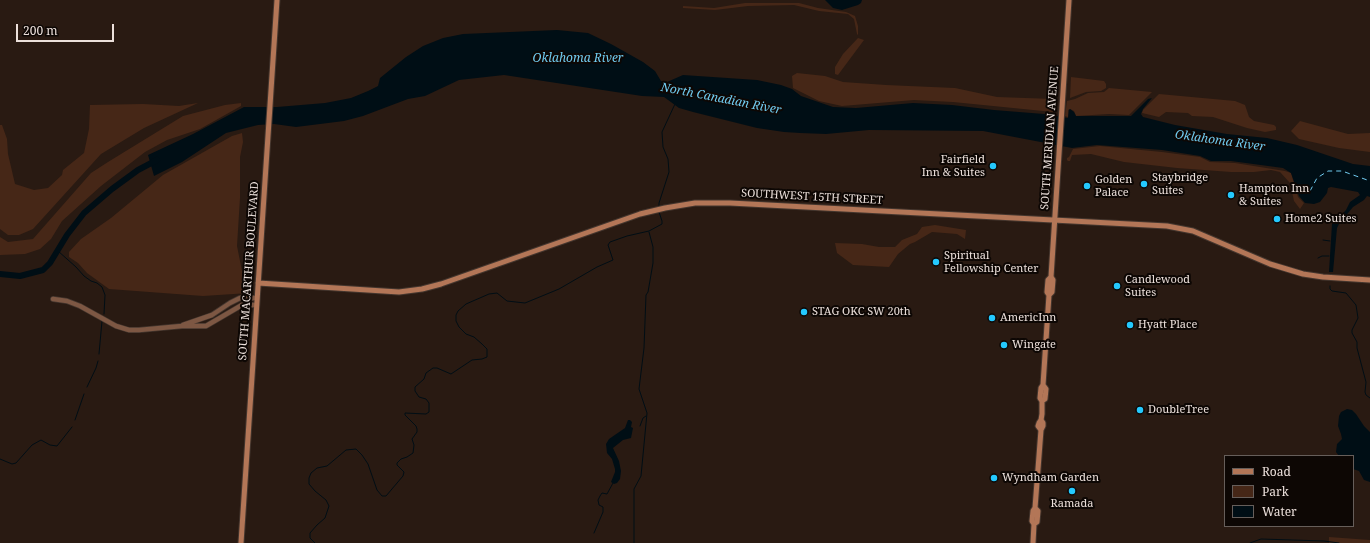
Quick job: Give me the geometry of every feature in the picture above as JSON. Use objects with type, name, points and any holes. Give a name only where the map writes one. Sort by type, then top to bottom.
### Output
[{"type":"main road","name":"SOUTH MACARTHUR BOULEVARD","points":[[241,543],[277,0]]},
{"type":"main road","name":"SOUTH MERIDIAN AVENUE","points":[[1033,543],[1034,524],[1032,521],[1033,511],[1035,508],[1041,430],[1038,426],[1041,420],[1042,402],[1040,398],[1041,388],[1043,385],[1050,295],[1047,292],[1048,280],[1051,277],[1069,0]]},
{"type":"main road","name":"SOUTHWEST 15TH STREET","points":[[258,283],[399,292],[422,289],[441,284],[640,214],[695,204],[730,203],[1151,225],[1181,228],[1284,269],[1323,277],[1370,280]]},
{"type":"street","points":[[182,326],[188,322],[212,315],[240,298],[257,298]]},
{"type":"street","points":[[53,299],[68,301],[116,326],[128,330],[182,326],[206,326],[242,305],[257,304]]},
{"type":"street","points":[[225,306],[229,312]]},
{"type":"green space","points":[[745,3],[799,3],[818,8],[846,12],[855,16],[858,26],[858,35],[854,19],[848,14],[819,11],[794,5],[748,6],[715,10],[683,8],[683,6],[714,8]]},
{"type":"green space","points":[[858,38],[864,40],[838,75],[835,74],[835,67],[843,54]]},
{"type":"green space","points":[[797,73],[825,76],[843,82],[955,88],[997,97],[1054,99],[1053,112],[953,102],[914,100],[842,106],[819,101],[793,88],[792,76]]},
{"type":"green space","points":[[1071,77],[1104,81],[1106,88],[1101,91],[1086,92],[1070,98]]},
{"type":"green space","points":[[1109,88],[1152,92],[1129,115],[1109,114],[1076,116],[1074,111],[1070,109],[1068,110],[1068,117],[1065,116],[1067,101],[1088,93],[1104,92]]},
{"type":"green space","points":[[1159,94],[1235,101],[1245,105],[1249,117],[1254,121],[1274,125],[1276,130],[1265,132],[1213,117],[1192,116],[1188,113],[1166,112],[1159,117],[1142,113],[1143,110]]},
{"type":"green space","points":[[198,103],[144,128],[101,154],[33,229],[19,235],[8,235],[0,229],[0,125],[2,125],[7,139],[8,154],[15,184],[34,190],[48,188],[62,175],[63,170],[84,153],[89,129],[90,105],[143,104],[179,106]]},
{"type":"green space","points":[[241,103],[241,106],[200,129],[167,140],[145,152],[101,186],[62,221],[51,239],[40,249],[25,254],[0,255],[0,237],[8,242],[33,239],[91,173],[108,162],[183,116],[225,105]]},
{"type":"green space","points":[[1300,121],[1348,134],[1370,133],[1370,152],[1339,148],[1299,139],[1291,131]]},
{"type":"green space","points":[[242,133],[243,142],[240,157],[240,198],[237,246],[244,281],[249,293],[203,296],[109,289],[87,273],[78,263],[69,257],[69,252],[81,239],[111,218],[163,175],[232,136]]},
{"type":"green space","points":[[1100,146],[1200,157],[1210,162],[1235,163],[1285,171],[1291,173],[1298,197],[1304,203],[1300,209],[1294,201],[1290,183],[1280,172],[1271,170],[1231,172],[1177,168],[1124,162],[1091,154],[1072,155],[1070,161],[1067,160],[1073,149]]},
{"type":"green space","points":[[935,225],[966,230],[965,239],[957,234],[932,232],[910,244],[898,254],[889,267],[853,265],[837,253],[835,243],[895,247],[902,240],[917,234],[922,227]]},
{"type":"green space","points":[[1329,537],[1370,540],[1370,543],[1329,543]]},
{"type":"water","points":[[825,0],[862,0],[858,5],[842,10],[833,8]]},
{"type":"water","name":"Oklahoma River","points":[[557,30],[588,33],[611,44],[643,62],[655,71],[661,81],[667,82],[683,75],[757,80],[781,85],[792,89],[801,96],[833,107],[856,108],[913,103],[952,105],[1044,114],[1068,118],[1070,109],[1076,116],[1131,116],[1148,99],[1152,98],[1143,109],[1141,114],[1143,117],[1175,125],[1227,134],[1267,138],[1297,145],[1353,164],[1370,166],[1370,197],[1367,196],[1364,200],[1353,207],[1339,224],[1337,228],[1333,272],[1329,272],[1332,224],[1346,210],[1350,202],[1360,195],[1358,192],[1331,187],[1328,188],[1327,193],[1320,202],[1314,204],[1305,203],[1299,196],[1291,173],[1283,168],[1231,161],[1211,161],[1200,156],[1162,150],[1097,145],[1072,148],[983,131],[869,130],[826,134],[784,132],[757,128],[679,108],[664,97],[642,96],[504,75],[459,80],[425,96],[408,99],[363,116],[344,121],[296,127],[274,124],[258,125],[226,133],[182,162],[154,176],[148,155],[193,134],[244,107],[277,107],[325,103],[351,98],[378,86],[380,78],[406,57],[423,46],[443,38],[463,34]]},
{"type":"water","points":[[1347,409],[1352,410],[1370,432],[1370,482],[1364,480],[1359,471],[1354,469],[1354,455],[1338,455],[1336,452],[1337,444],[1342,439],[1338,426],[1341,412]]},
{"type":"water","points":[[628,420],[632,422],[631,427],[633,428],[631,438],[623,440],[613,448],[619,461],[621,471],[620,479],[614,484],[611,482],[615,469],[612,459],[607,453],[606,444],[609,439],[625,428]]},
{"type":"waterway","points":[[659,207],[669,172],[668,159],[663,147],[662,132],[675,104]]},
{"type":"waterway","name":"North Canadian River","points":[[0,274],[20,276],[43,270],[50,263],[67,235],[84,213],[112,189],[138,170],[157,160]]},
{"type":"waterway","points":[[315,543],[310,538],[310,533],[325,518],[329,506],[326,500],[309,484],[311,473],[317,468],[327,466],[346,450],[356,449],[368,464],[377,490],[382,496],[386,496],[403,476],[404,472],[397,465],[397,463],[401,459],[413,453],[414,445],[412,439],[417,432],[417,429],[405,413],[426,414],[429,412],[429,403],[426,399],[419,397],[415,391],[415,387],[424,379],[426,373],[433,368],[437,368],[451,374],[472,360],[487,357],[487,349],[474,337],[466,334],[459,327],[456,321],[458,311],[466,304],[489,294],[497,293],[507,301],[525,303],[559,289],[597,267],[613,260],[608,245],[610,242],[649,231],[662,224],[659,212]]},
{"type":"waterway","points":[[634,543],[634,489],[641,476],[647,413],[639,389],[644,348],[646,295],[648,292],[653,263],[653,247],[649,232]]},
{"type":"waterway","points":[[1323,240],[1330,241]]},
{"type":"waterway","points":[[58,251],[84,276],[102,287],[105,295],[104,314]]},
{"type":"waterway","points":[[1318,258],[1322,256],[1329,256]]},
{"type":"waterway","points":[[1330,286],[1332,291],[1346,293],[1356,305],[1358,318],[1352,333],[1357,342],[1357,348],[1366,382],[1365,392],[1370,398]]},
{"type":"waterway","points":[[99,354],[102,321]]},
{"type":"waterway","points":[[87,387],[98,361]]},
{"type":"waterway","points":[[75,420],[84,394]]},
{"type":"waterway","points":[[640,426],[643,418],[646,416]]},
{"type":"waterway","points":[[0,459],[12,464],[16,463],[32,445],[41,440],[50,445],[57,446],[72,427]]},
{"type":"waterway","points":[[594,533],[603,512],[603,507],[599,505],[598,500],[602,493],[607,494],[613,483]]},
{"type":"waterway","points":[[1250,543],[1261,539],[1324,541],[1339,543]]},
{"type":"ferry route","points":[[1310,191],[1317,178],[1328,171],[1342,171],[1370,181]]},
{"type":"place","name":"Fairfield Inn & Suites","points":[[993,166]]},
{"type":"place","name":"Staybridge Suites","points":[[1144,184]]},
{"type":"place","name":"Golden Palace","points":[[1087,186]]},
{"type":"place","name":"Hampton Inn & Suites","points":[[1231,195]]},
{"type":"place","name":"Home2 Suites","points":[[1277,219]]},
{"type":"place","name":"Spiritual Fellowship Center","points":[[936,262]]},
{"type":"place","name":"Candlewood Suites","points":[[1117,286]]},
{"type":"place","name":"STAG OKC SW 20th","points":[[804,312]]},
{"type":"place","name":"AmericInn","points":[[992,318]]},
{"type":"place","name":"Hyatt Place","points":[[1130,325]]},
{"type":"place","name":"Wingate","points":[[1004,345]]},
{"type":"place","name":"DoubleTree","points":[[1140,410]]},
{"type":"place","name":"Wyndham Garden","points":[[994,478]]},
{"type":"place","name":"Ramada","points":[[1072,491]]}]
